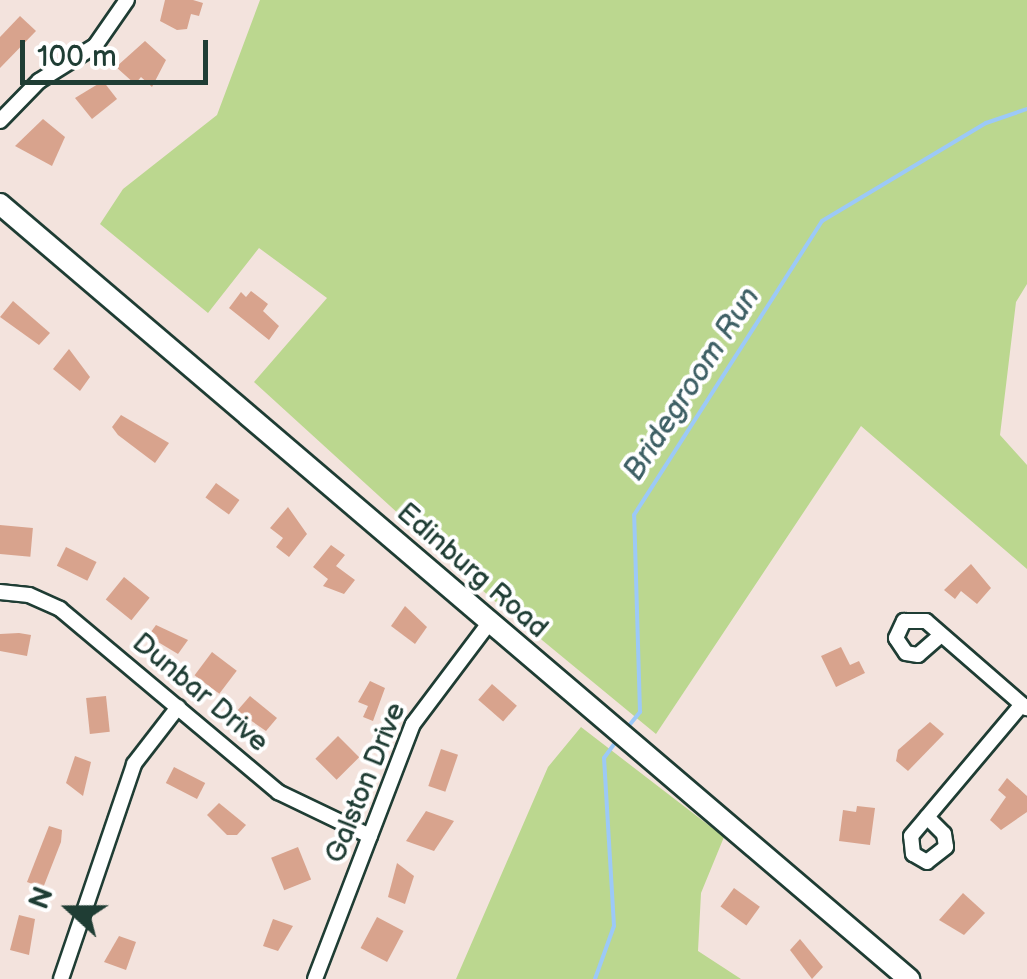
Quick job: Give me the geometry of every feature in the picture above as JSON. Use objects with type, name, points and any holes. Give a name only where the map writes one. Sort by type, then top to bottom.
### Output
[{"type":"main road","name":"Edinburg Road","points":[[0,204],[909,979]]},
{"type":"street","points":[[0,121],[38,80],[95,46],[128,0]]},
{"type":"street","name":"Dunbar Drive","points":[[0,592],[30,594],[60,609],[278,792],[370,836]]},
{"type":"street","name":"Galston Drive","points":[[315,979],[425,703],[490,622]]},
{"type":"street","points":[[928,817],[1024,706],[941,635]]},
{"type":"street","points":[[62,979],[134,764],[178,707]]},
{"type":"green space","points":[[260,0],[1027,0],[1027,284],[1016,302],[1000,435],[1027,465],[1027,569],[861,426],[656,734],[491,598],[254,382],[327,298],[259,248],[208,313],[100,224],[123,189],[217,115]]},
{"type":"green space","points":[[581,727],[724,837],[701,893],[698,951],[741,979],[456,979],[548,767]]},
{"type":"building","points":[[165,0],[203,3],[199,16],[191,14],[187,29],[177,30],[160,21]]},
{"type":"building","points":[[20,16],[36,31],[0,68],[0,37]]},
{"type":"building","points":[[145,41],[166,60],[152,87],[141,77],[135,84],[116,67]]},
{"type":"building","points":[[103,81],[117,99],[92,119],[75,98]]},
{"type":"building","points":[[43,119],[65,137],[52,166],[15,146]]},
{"type":"building","points":[[251,291],[268,304],[263,311],[279,326],[269,340],[229,308],[241,292],[246,297]]},
{"type":"building","points":[[13,301],[50,333],[39,345],[0,317]]},
{"type":"building","points":[[69,349],[90,377],[80,391],[53,369]]},
{"type":"building","points":[[121,415],[169,443],[155,463],[112,427]]},
{"type":"building","points":[[216,483],[239,500],[229,515],[205,498]]},
{"type":"building","points":[[288,507],[307,534],[289,557],[276,547],[283,538],[270,528]]},
{"type":"building","points":[[0,525],[33,528],[30,557],[0,554]]},
{"type":"building","points":[[331,545],[345,555],[336,566],[355,580],[344,594],[323,586],[328,579],[313,567]]},
{"type":"building","points":[[66,547],[97,562],[87,581],[57,566]]},
{"type":"building","points":[[971,564],[991,588],[977,604],[961,591],[955,599],[944,590]]},
{"type":"building","points":[[124,577],[150,598],[131,620],[106,600]]},
{"type":"building","points":[[405,606],[427,627],[415,644],[391,626]]},
{"type":"building","points":[[156,625],[188,640],[178,654],[148,636]]},
{"type":"building","points":[[0,634],[31,635],[27,656],[0,651]]},
{"type":"building","points":[[841,647],[850,665],[859,661],[865,673],[836,687],[821,656]]},
{"type":"building","points":[[212,652],[237,671],[219,694],[195,675]]},
{"type":"building","points":[[370,681],[385,688],[373,721],[363,717],[368,706],[358,702]]},
{"type":"building","points":[[492,684],[517,706],[503,721],[478,700]]},
{"type":"building","points":[[106,696],[110,732],[90,734],[86,698]]},
{"type":"building","points":[[250,696],[277,718],[266,731],[237,711]]},
{"type":"building","points":[[930,722],[944,734],[908,771],[896,761],[898,750]]},
{"type":"building","points":[[338,736],[359,757],[337,780],[315,759]]},
{"type":"building","points":[[441,749],[458,755],[445,792],[428,786]]},
{"type":"building","points":[[75,756],[91,762],[83,796],[66,783]]},
{"type":"building","points":[[174,767],[205,783],[197,799],[166,783]]},
{"type":"building","points":[[1007,778],[1027,796],[1027,812],[1001,830],[990,820],[1006,797],[998,790]]},
{"type":"building","points":[[219,803],[246,825],[237,835],[227,835],[207,815]]},
{"type":"building","points":[[857,806],[875,808],[870,845],[839,841],[843,810],[856,812]]},
{"type":"building","points":[[426,811],[454,821],[434,851],[406,841]]},
{"type":"building","points":[[49,826],[62,830],[61,842],[43,888],[27,882]]},
{"type":"building","points":[[298,847],[311,879],[284,890],[271,858]]},
{"type":"building","points":[[397,863],[414,876],[405,904],[388,897]]},
{"type":"building","points":[[734,888],[760,907],[746,925],[720,907]]},
{"type":"building","points":[[963,893],[985,913],[964,935],[939,920]]},
{"type":"building","points":[[19,915],[35,919],[29,955],[10,950]]},
{"type":"building","points":[[377,917],[403,931],[387,962],[361,948]]},
{"type":"building","points":[[273,919],[293,926],[278,951],[263,946]]},
{"type":"building","points":[[119,936],[136,942],[126,970],[104,962]]},
{"type":"building","points":[[800,939],[823,967],[812,979],[790,950]]},
{"type":"waterway","name":"Bridegroom Run","points":[[627,728],[640,712],[634,515],[822,221],[986,123],[1027,109]]},
{"type":"waterway","name":"Bridegroom Run","points":[[595,979],[614,926],[604,758],[618,739]]}]
